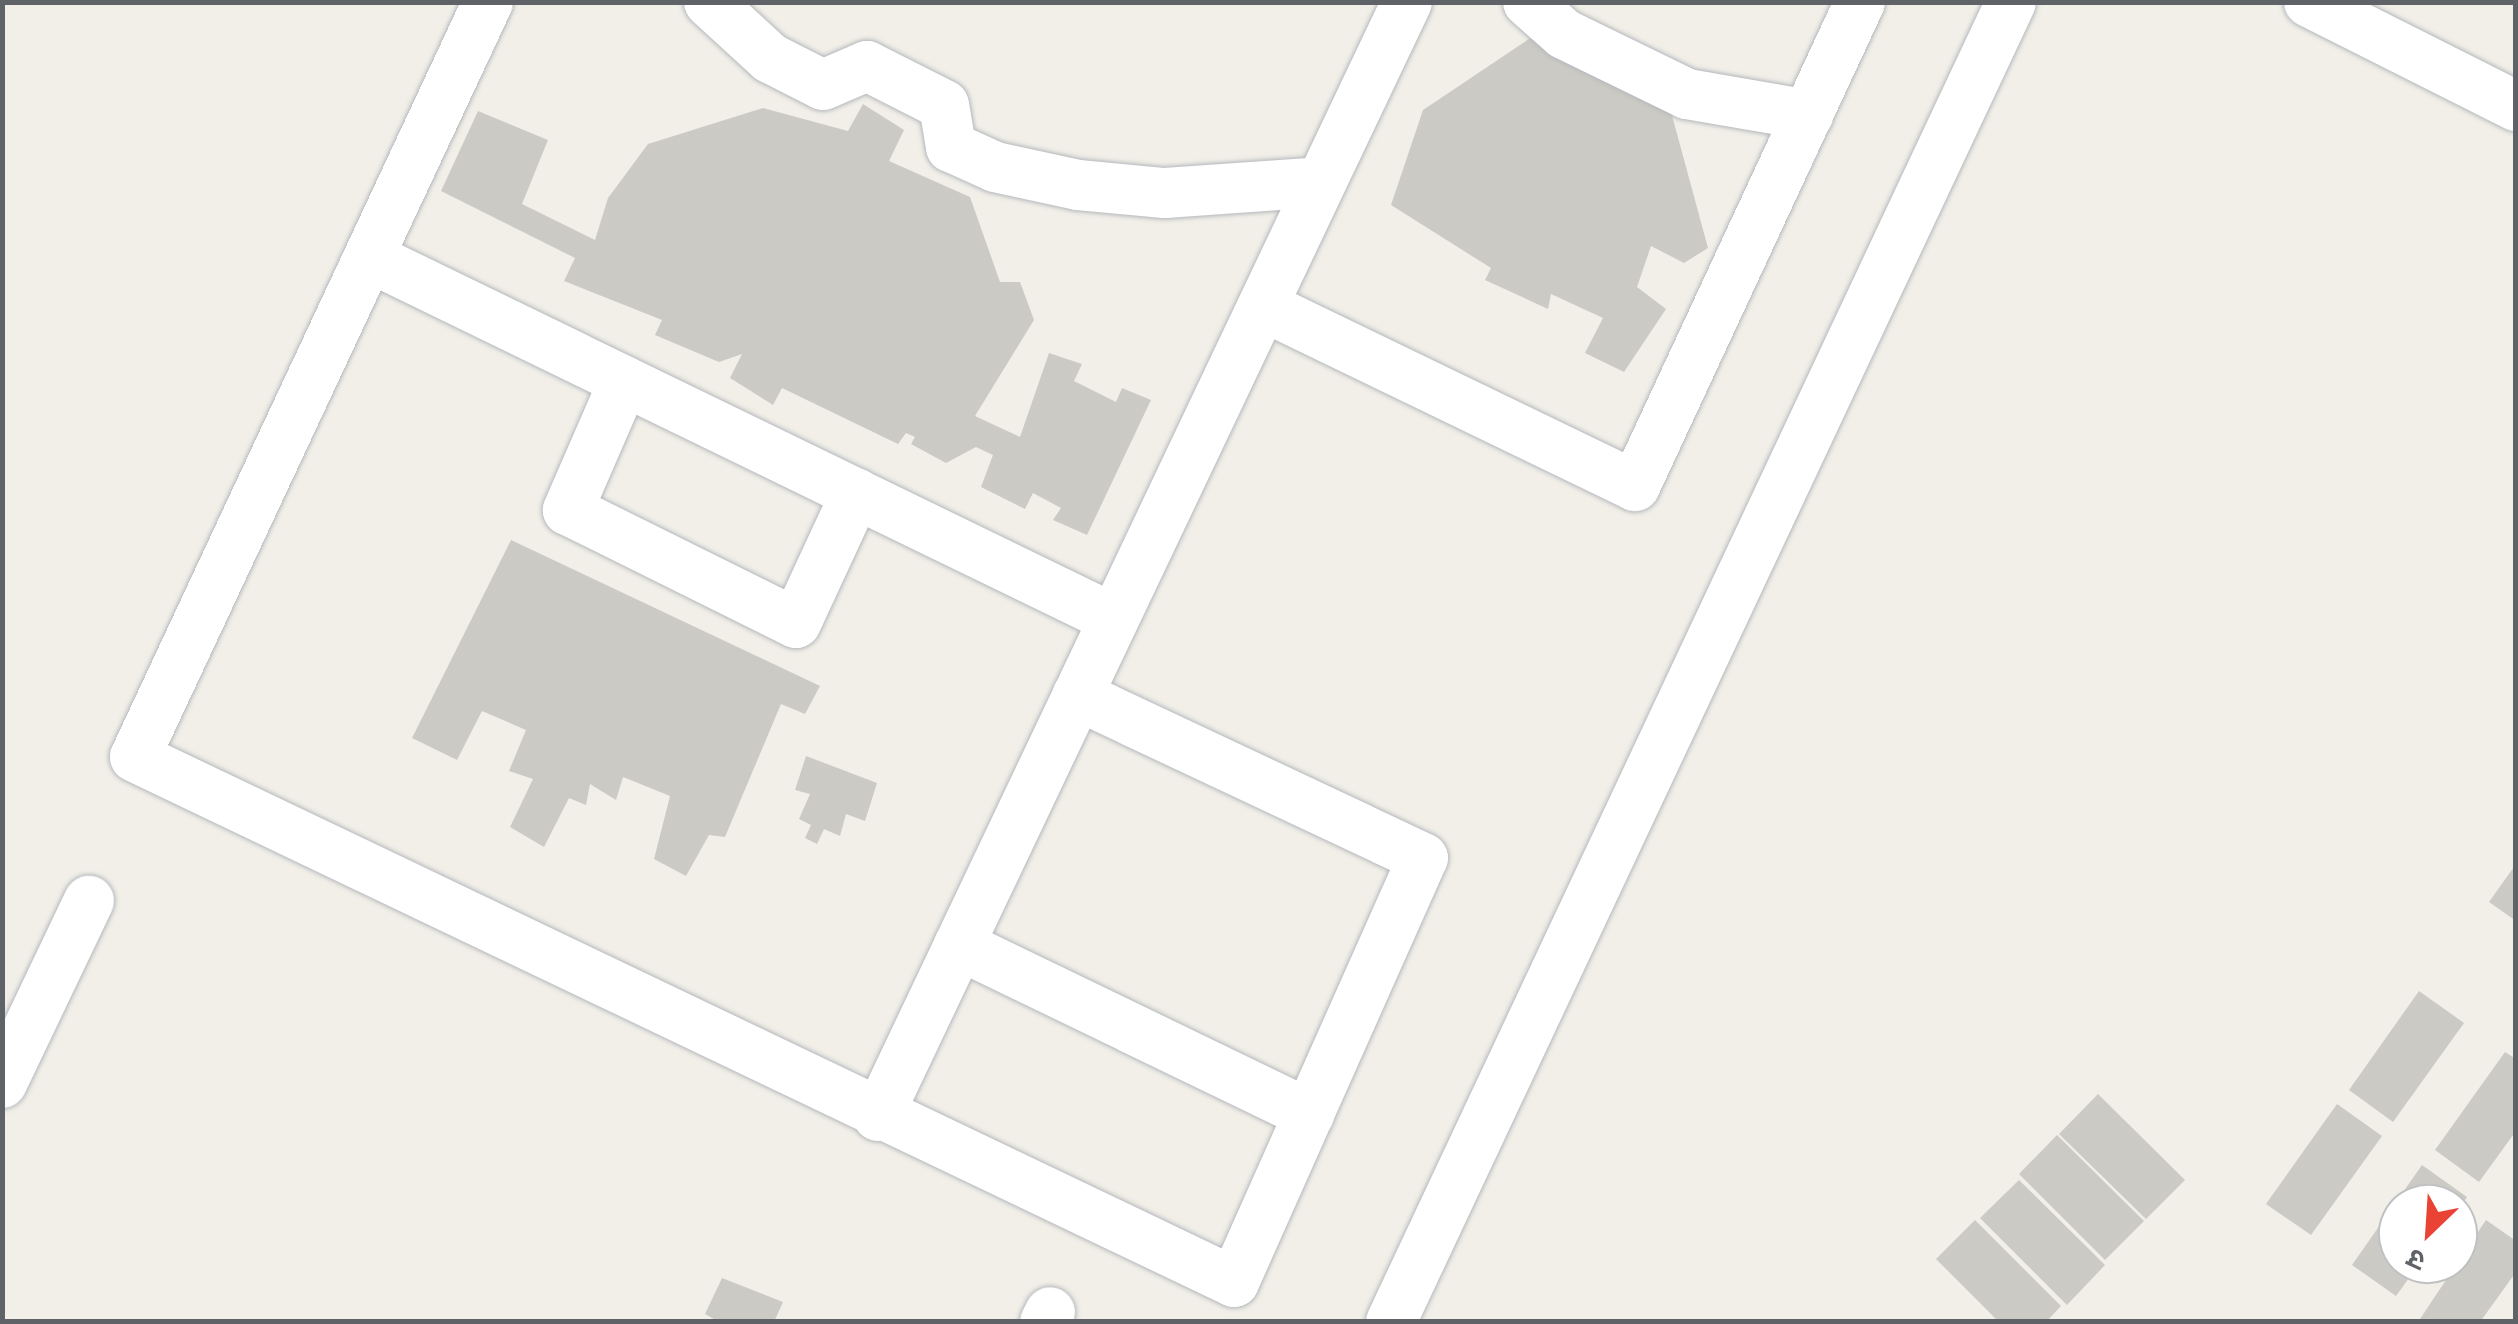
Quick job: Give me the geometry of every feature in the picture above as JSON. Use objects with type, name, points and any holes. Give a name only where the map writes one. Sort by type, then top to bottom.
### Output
[{"type":"street","points":[[488,2],[135,757],[878,1116],[1234,1282],[1424,858],[1078,696]]},
{"type":"street","points":[[709,2],[770,58],[823,85],[868,66],[944,105],[950,148],[995,167],[1078,185],[1165,193],[1321,182]]},
{"type":"street","points":[[878,1116],[1407,2]]},
{"type":"street","points":[[1528,2],[1564,34],[1687,94],[1808,115]]},
{"type":"street","points":[[1263,306],[1635,486],[1860,2]]},
{"type":"street","points":[[1390,1322],[2011,2]]},
{"type":"street","points":[[2308,2],[2516,106]]},
{"type":"street","points":[[369,257],[1114,619]]},
{"type":"street","points":[[624,381],[568,510],[796,622],[856,493]]},
{"type":"street","points":[[2,1083],[90,901]]},
{"type":"street","points":[[958,945],[1309,1114]]},
{"type":"building","points":[[1535,35],[1667,97],[1708,248],[1684,263],[1651,246],[1637,287],[1666,309],[1624,372],[1585,353],[1603,318],[1551,294],[1548,309],[1485,280],[1491,268],[1391,205],[1423,110]]},
{"type":"building","points":[[863,104],[904,130],[889,161],[970,197],[1000,282],[1020,282],[1034,320],[975,416],[1020,437],[1049,353],[1082,364],[1074,381],[1116,402],[1122,388],[1151,400],[1087,535],[1053,520],[1061,508],[1033,493],[1025,509],[981,487],[993,455],[976,447],[946,463],[911,444],[915,437],[906,433],[898,444],[782,388],[773,405],[730,378],[742,354],[719,362],[655,335],[662,320],[564,281],[575,258],[441,191],[478,111],[548,140],[522,204],[595,240],[608,198],[648,144],[763,108],[848,131]]},
{"type":"building","points":[[511,540],[820,686],[805,714],[781,704],[725,837],[709,835],[686,876],[654,859],[670,796],[623,777],[616,800],[590,784],[586,805],[569,798],[544,847],[510,827],[533,779],[509,771],[526,730],[482,711],[457,760],[412,738]]},
{"type":"building","points":[[806,756],[877,783],[865,821],[846,814],[840,836],[824,829],[817,844],[805,838],[811,825],[799,819],[810,794],[795,790]]},
{"type":"building","points":[[2516,864],[2516,921],[2489,902]]},
{"type":"building","points":[[2419,991],[2464,1023],[2393,1122],[2349,1090]]},
{"type":"building","points":[[2505,1052],[2516,1059],[2516,1131],[2479,1182],[2435,1150]]},
{"type":"building","points":[[2098,1094],[2185,1180],[2146,1219],[2059,1134]]},
{"type":"building","points":[[2337,1104],[2382,1136],[2311,1235],[2266,1204]]},
{"type":"building","points":[[2057,1135],[2144,1221],[2105,1260],[2019,1174]]},
{"type":"building","points":[[2422,1165],[2449,1184],[2409,1184]]},
{"type":"building","points":[[2019,1180],[2105,1265],[2067,1305],[1980,1218]]},
{"type":"building","points":[[1975,1220],[2061,1306],[2046,1322],[1999,1322],[1936,1259]]},
{"type":"building","points":[[2486,1220],[2516,1241],[2516,1272],[2480,1322],[2418,1322],[2443,1284],[2478,1284],[2478,1232]]},
{"type":"building","points":[[2378,1228],[2378,1283],[2352,1265]]},
{"type":"building","points":[[722,1278],[783,1302],[774,1322],[719,1322],[705,1314]]},
{"type":"building","points":[[2379,1284],[2405,1284],[2396,1296]]}]
